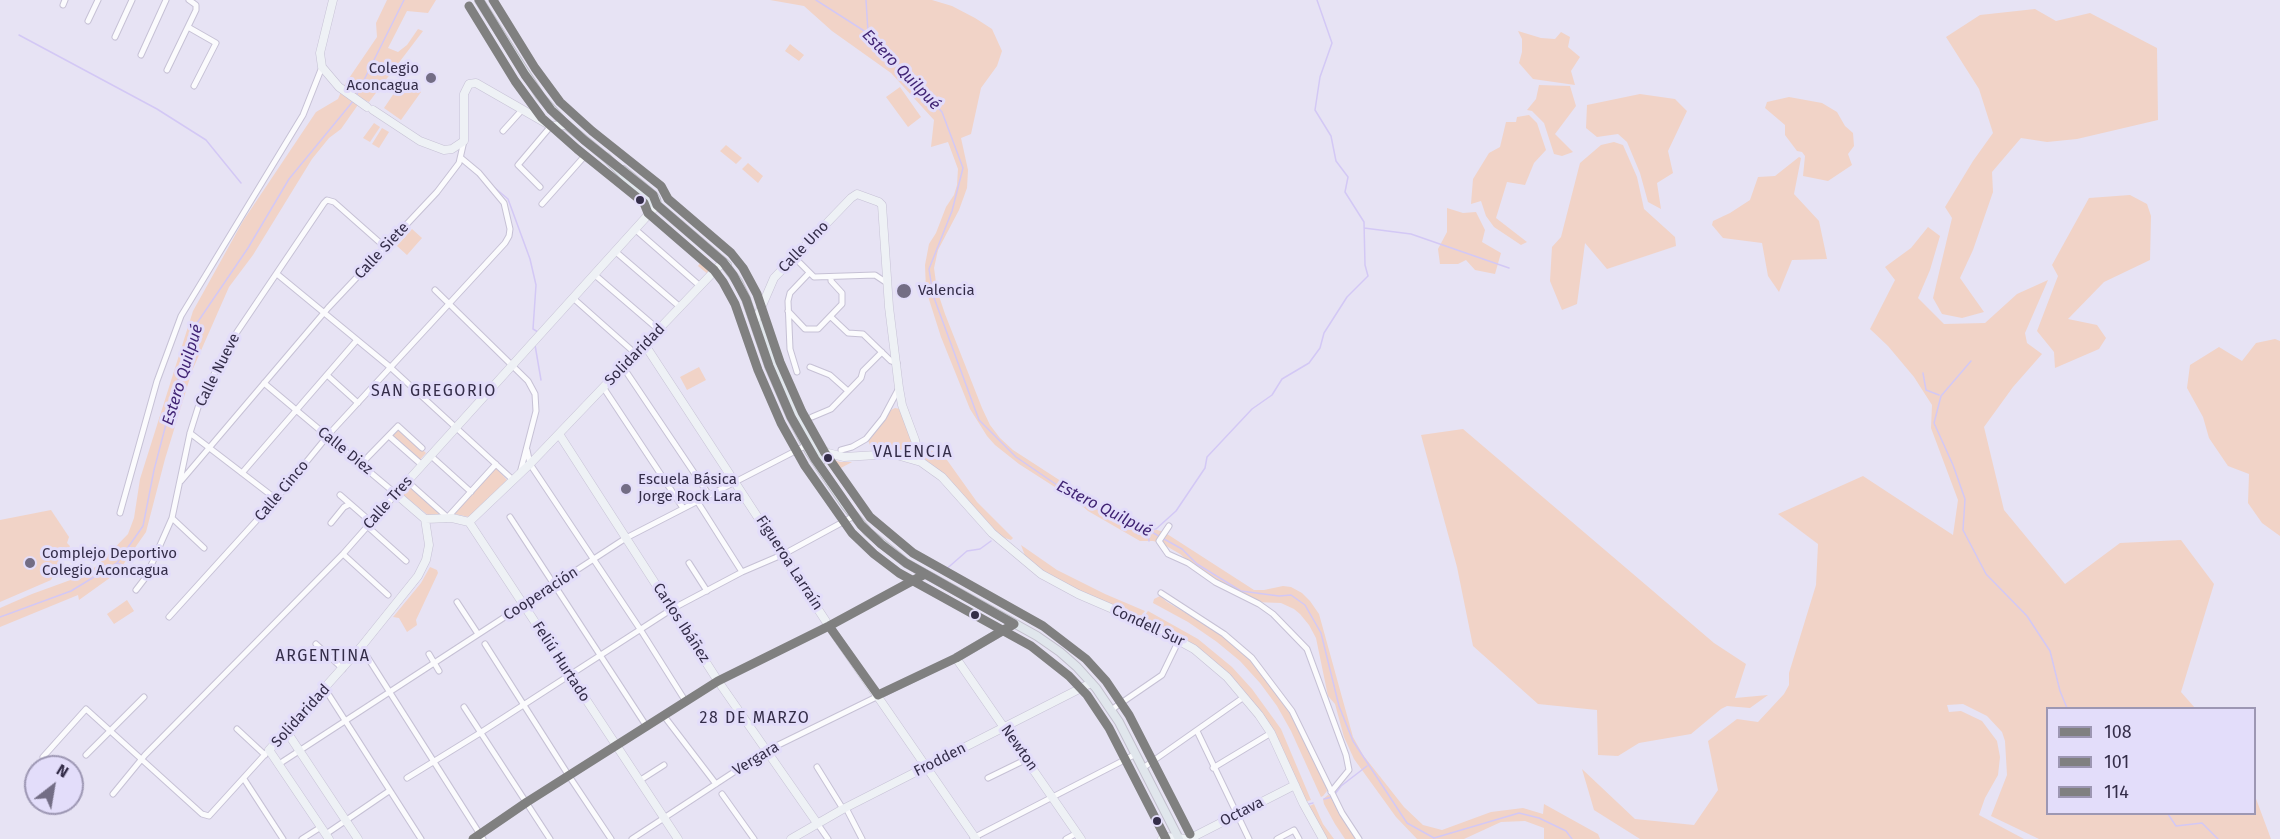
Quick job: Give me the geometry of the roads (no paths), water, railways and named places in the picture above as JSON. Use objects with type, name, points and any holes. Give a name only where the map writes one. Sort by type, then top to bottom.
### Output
[{"type":"main road","points":[[479,0],[534,89],[566,125],[653,195],[657,205],[723,262],[757,318],[779,391],[834,488],[854,516],[881,544],[925,574],[1056,649],[1077,667],[1111,710],[1183,839]]},
{"type":"street","points":[[88,21],[98,0]]},
{"type":"street","points":[[115,37],[132,0]]},
{"type":"street","points":[[141,54],[166,0]]},
{"type":"street","points":[[168,70],[196,6],[189,0]]},
{"type":"street","points":[[120,513],[157,381],[181,316],[303,115],[322,67],[320,53],[333,0]]},
{"type":"street","points":[[188,27],[216,43],[194,86]]},
{"type":"street","points":[[322,67],[339,87],[420,141],[436,148],[452,148],[464,141]]},
{"type":"street","name":"Calle Siete","points":[[180,482],[325,313],[438,192],[456,169],[464,141],[464,94],[472,82],[553,127]]},
{"type":"street","points":[[503,131],[522,110]]},
{"type":"street","points":[[540,187],[518,165],[553,127],[566,125]]},
{"type":"street","points":[[542,204],[582,159],[583,154],[553,127]]},
{"type":"street","name":"Calle Cinco","points":[[169,617],[276,499],[327,436],[500,249],[509,236],[510,229],[502,199],[461,158]]},
{"type":"street","name":"Calle Uno","points":[[757,318],[774,278],[857,194],[871,198],[882,206],[887,283]]},
{"type":"street","name":"Calle Nueve","points":[[136,590],[146,577],[172,518],[190,433],[201,398],[237,332],[326,201],[334,202],[386,248]]},
{"type":"street","name":"Calle Tres","points":[[113,794],[201,697],[343,554],[657,205]]},
{"type":"street","points":[[636,230],[700,286]]},
{"type":"street","points":[[616,252],[680,307]]},
{"type":"street","points":[[794,257],[814,277],[875,275],[887,283],[902,405],[921,462]]},
{"type":"street","name":"Solidaridad","points":[[469,522],[530,464],[723,262]]},
{"type":"street","points":[[797,372],[790,350],[788,301],[790,293],[809,273]]},
{"type":"street","points":[[277,274],[390,367],[513,480]]},
{"type":"street","points":[[595,275],[659,330]]},
{"type":"street","points":[[788,311],[805,329],[818,329],[842,304],[844,297],[831,281],[831,277]]},
{"type":"street","points":[[435,290],[533,388],[537,400],[537,411],[520,474]]},
{"type":"street","points":[[573,298],[636,354]]},
{"type":"street","points":[[831,317],[848,333],[863,334],[891,361],[897,363]]},
{"type":"street","points":[[242,473],[357,340]]},
{"type":"street","name":"Figueroa Larraín","points":[[645,345],[830,626],[974,838]]},
{"type":"street","points":[[812,417],[831,409],[882,352]]},
{"type":"street","points":[[623,367],[709,495]]},
{"type":"street","points":[[810,367],[830,375],[848,391]]},
{"type":"street","points":[[327,375],[358,403]]},
{"type":"street","name":"Calle Diez","points":[[264,383],[424,519]]},
{"type":"street","points":[[603,387],[683,508]]},
{"type":"street","points":[[841,450],[866,439],[891,404],[899,388]]},
{"type":"street","points":[[891,404],[902,405]]},
{"type":"street","points":[[361,464],[398,426],[422,448]]},
{"type":"street","points":[[190,433],[276,499]]},
{"type":"street","name":"Carlos Ibáñez","points":[[559,434],[718,681],[828,839]]},
{"type":"street","points":[[389,436],[422,465]]},
{"type":"street","name":"Condell Sur","points":[[810,443],[828,453],[844,457],[880,454],[902,456],[921,462],[942,477],[992,533],[1041,574],[1078,594],[1140,620],[1179,640],[1210,661],[1244,697],[1271,733],[1323,839]]},
{"type":"street","name":"Cooperación","points":[[279,764],[626,538],[810,443]]},
{"type":"street","points":[[902,456],[912,453],[916,448]]},
{"type":"street","points":[[527,450],[530,464],[686,702]]},
{"type":"street","points":[[430,455],[471,492]]},
{"type":"street","points":[[446,519],[495,464]]},
{"type":"street","points":[[407,482],[445,515],[446,519]]},
{"type":"street","points":[[340,495],[406,561]]},
{"type":"street","points":[[697,501],[742,572]]},
{"type":"street","points":[[331,523],[344,507],[350,504]]},
{"type":"street","points":[[407,778],[480,734],[672,609],[742,572],[784,554],[854,516]]},
{"type":"street","points":[[510,517],[648,727]]},
{"type":"street","points":[[172,518],[204,548]]},
{"type":"street","points":[[424,519],[469,522]]},
{"type":"street","name":"Solidaridad","points":[[142,760],[202,814],[211,815],[343,669],[407,591],[422,568],[429,545],[424,519]]},
{"type":"street","name":"Feliú Hurtado","points":[[469,522],[678,839]]},
{"type":"street","points":[[1169,526],[1159,542],[1168,554],[1188,563],[1215,582],[1221,583],[1273,614],[1307,649],[1346,755],[1349,770],[1331,792]]},
{"type":"street","points":[[343,554],[388,594]]},
{"type":"street","points":[[689,563],[707,591]]},
{"type":"street","points":[[472,839],[482,836],[527,802],[718,681],[830,626],[925,574]]},
{"type":"street","points":[[1161,594],[1224,634],[1252,658],[1292,711],[1331,792],[1359,839]]},
{"type":"street","points":[[457,602],[478,634]]},
{"type":"street","name":"Vergara","points":[[632,839],[766,751],[956,658],[1014,624]]},
{"type":"street","points":[[1111,710],[1162,675],[1179,640]]},
{"type":"street","points":[[316,644],[343,669]]},
{"type":"street","points":[[485,644],[611,839]]},
{"type":"street","points":[[362,647],[482,836]]},
{"type":"street","points":[[429,654],[439,671]]},
{"type":"street","name":"Newton","points":[[956,658],[1079,836]]},
{"type":"street","name":"Frodden","points":[[791,839],[845,808],[1091,682]]},
{"type":"street","points":[[325,689],[421,839]]},
{"type":"street","points":[[86,755],[144,697]]},
{"type":"street","points":[[1143,768],[1244,697]]},
{"type":"street","points":[[464,707],[550,839]]},
{"type":"street","points":[[45,755],[86,710],[142,760]]},
{"type":"street","points":[[664,716],[716,784]]},
{"type":"street","points":[[237,729],[279,764],[328,837],[346,820],[389,790]]},
{"type":"street","points":[[1197,730],[1213,768],[1249,839]]},
{"type":"street","points":[[287,732],[358,839]]},
{"type":"street","points":[[1213,768],[1271,733]]},
{"type":"street","points":[[974,838],[1136,754]]},
{"type":"street","points":[[988,778],[1027,758]]},
{"type":"street","points":[[639,781],[664,765]]},
{"type":"street","points":[[817,767],[845,808],[862,839]]},
{"type":"street","points":[[244,779],[283,839]]},
{"type":"street","name":"Octava","points":[[1183,839],[1295,785]]},
{"type":"street","points":[[722,794],[754,839]]},
{"type":"street","points":[[302,839],[321,827]]},
{"type":"street","points":[[1277,839],[1294,830],[1299,839]]},
{"type":"street","points":[[1066,839],[1079,836]]},
{"type":"street","points":[[1162,839],[1167,837],[1183,839]]},
{"type":"waterway","name":"Estero Quilpué","points":[[356,96],[404,0]]},
{"type":"waterway","name":"Estero Quilpué","points":[[816,0],[869,34],[942,112],[963,168],[952,211],[929,269],[933,295],[979,420],[1016,457],[1076,498],[1121,521],[1147,529],[1160,537]]},
{"type":"waterway","points":[[866,0],[868,32]]},
{"type":"waterway","points":[[1149,541],[1147,529],[1156,529],[1176,511],[1205,468],[1207,457],[1252,409],[1272,395],[1282,379],[1309,363],[1320,348],[1324,333],[1347,297],[1368,276],[1365,265],[1364,222],[1345,192],[1348,177],[1336,161],[1331,136],[1315,110],[1320,77],[1332,43],[1317,0]]},
{"type":"waterway","points":[[19,35],[157,109],[206,140],[241,183]]},
{"type":"waterway","name":"Estero Quilpué","points":[[0,617],[71,591],[117,563],[143,526],[154,470],[176,386],[197,323],[248,248],[289,179],[354,100]]},
{"type":"waterway","points":[[495,188],[508,199],[530,259],[536,285],[533,329],[538,332]]},
{"type":"waterway","points":[[1364,228],[1411,234],[1509,268]]},
{"type":"waterway","points":[[535,345],[541,380]]},
{"type":"waterway","points":[[1971,361],[1941,396],[1934,423],[1965,499],[1963,530],[1986,574],[2027,616],[2050,651],[2067,707]]},
{"type":"waterway","points":[[1923,373],[1926,390],[1939,395]]},
{"type":"waterway","name":"Estero Quilpué","points":[[1164,539],[1182,549],[1197,564],[1241,591],[1279,596],[1291,595],[1305,605],[1321,633],[1339,706],[1353,741],[1407,823],[1434,838],[1519,813],[1539,818],[1566,831],[1572,839]]},
{"type":"waterway","points":[[943,572],[967,551],[980,549],[991,541]]},
{"type":"waterway","points":[[117,563],[128,570]]},
{"type":"waterway","points":[[1335,794],[1341,786],[1367,766]]},
{"type":"waterway","points":[[1324,799],[1332,797]]},
{"type":"waterway","points":[[1309,804],[1313,803]]},
{"type":"waterway","points":[[2169,815],[2176,826],[2202,823],[2218,839]]},
{"type":"place","name":"Colegio Aconcagua","points":[[431,78]]},
{"type":"place","name":"Valencia","points":[[904,291]]},
{"type":"place","name":"Escuela Básica Jorge Rock Lara","points":[[626,489]]},
{"type":"place","name":"Complejo Deportivo Colegio Aconcagua","points":[[30,563]]},
{"type":"district","name":"SAN GREGORIO","points":[[434,392]]},
{"type":"district","name":"VALENCIA","points":[[913,453]]},
{"type":"district","name":"ARGENTINA","points":[[323,657]]},
{"type":"district","name":"28 DE MARZO","points":[[755,719]]}]
